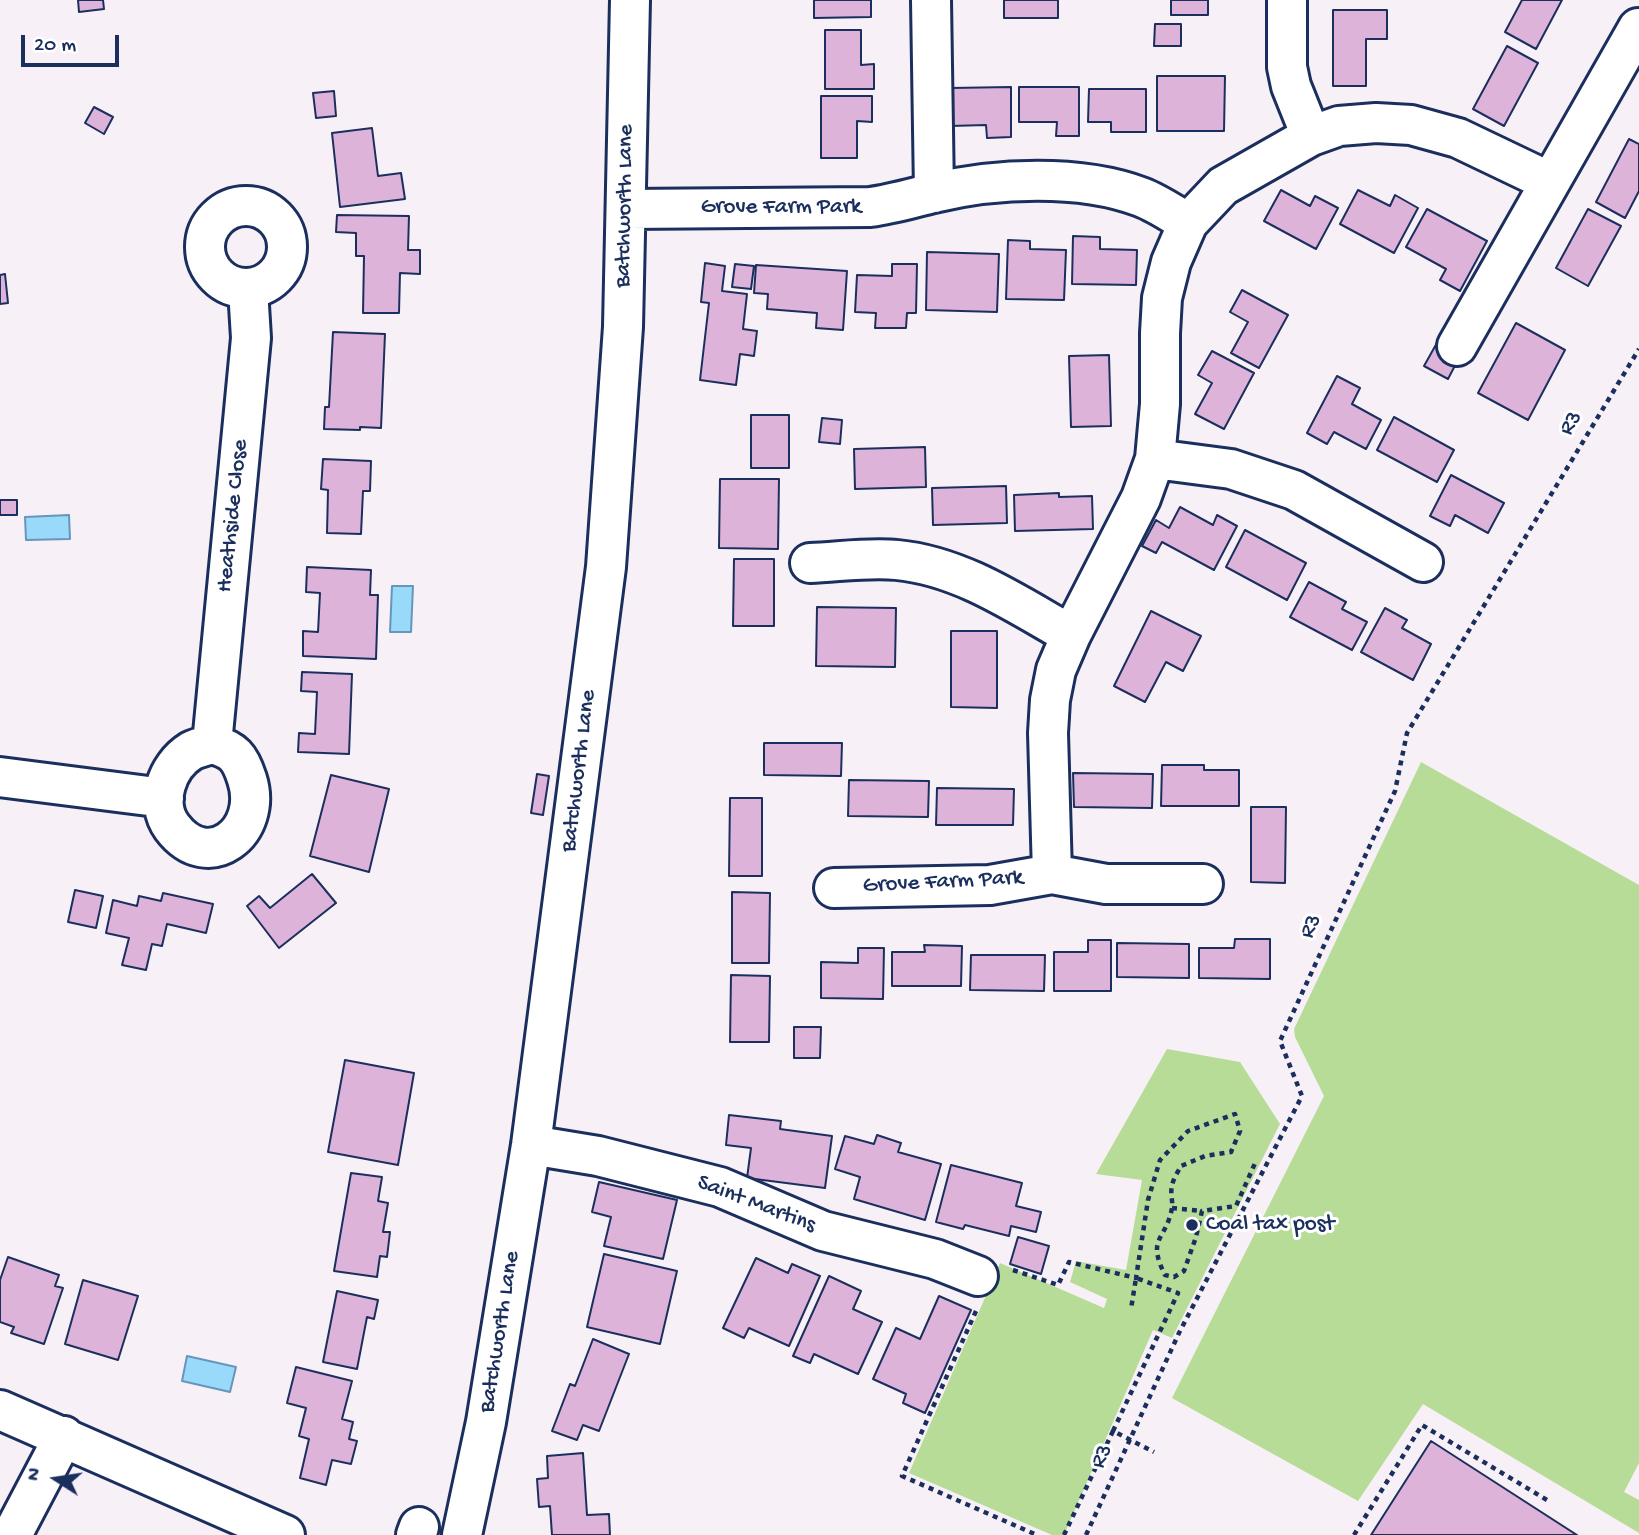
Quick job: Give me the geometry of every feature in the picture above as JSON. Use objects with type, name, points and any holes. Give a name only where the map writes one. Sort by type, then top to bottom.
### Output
[{"type":"street","name":"Batchworth Lane","points":[[462,1535],[486,1422],[531,1145],[606,567],[617,434],[627,209],[631,0]]},
{"type":"street","points":[[931,0],[934,193]]},
{"type":"street","points":[[1287,0],[1287,67],[1291,86],[1311,136]]},
{"type":"street","points":[[1457,346],[1638,28]]},
{"type":"street","name":"Grove Farm Park","points":[[1052,874],[1048,733],[1050,700],[1056,670],[1141,498],[1155,459],[1160,404],[1162,298],[1171,262],[1188,223],[1223,186],[1311,136],[1339,125],[1411,125],[1458,138],[1550,182]]},
{"type":"street","name":"Grove Farm Park","points":[[627,209],[870,207],[991,184],[1076,182],[1111,187],[1144,198],[1188,223]]},
{"type":"street","name":"Heathside Close","points":[[212,744],[251,338],[248,289]]},
{"type":"street","points":[[1155,459],[1221,467],[1260,477],[1294,490],[1423,562]]},
{"type":"street","points":[[810,563],[896,560],[954,572],[1071,635]]},
{"type":"street","points":[[212,744],[230,749],[243,766],[251,792],[248,818],[239,834],[223,845],[205,848],[188,842],[173,828],[165,814],[164,798],[166,781],[177,764],[192,751],[212,744]]},
{"type":"street","points":[[0,777],[164,798]]},
{"type":"street","name":"Grove Farm Park","points":[[834,888],[990,885],[1052,874],[1105,884],[1203,884]]},
{"type":"street","name":"Saint Martins","points":[[531,1145],[598,1156],[720,1187],[823,1231],[935,1259],[989,1282]]},
{"type":"street","points":[[0,1410],[285,1535]]},
{"type":"street","points":[[12,1535],[64,1436]]},
{"type":"path","name":"R3","points":[[1086,1535],[1179,1333],[1302,1096],[1280,1041],[1395,791],[1407,733],[1639,349]]},
{"type":"path","points":[[1131,1309],[1148,1200],[1160,1160],[1188,1131],[1235,1114],[1240,1131],[1231,1152],[1205,1156],[1181,1166],[1172,1186],[1172,1208],[1156,1242],[1156,1258],[1165,1275],[1174,1277],[1184,1271],[1194,1246],[1202,1211]]},
{"type":"path","points":[[1172,1208],[1202,1211],[1236,1206],[1256,1161]]},
{"type":"path","points":[[1037,1535],[902,1476],[989,1282],[1058,1285],[1069,1262],[1136,1278],[1178,1293],[1064,1535]]},
{"type":"path","points":[[1354,1535],[1422,1424],[1547,1500]]},
{"type":"path","points":[[1113,1431],[1154,1452]]},
{"type":"green space","points":[[1421,762],[1639,885],[1639,1463],[1624,1492],[1639,1500],[1639,1533],[1423,1404],[1358,1501],[1172,1398],[1324,1096],[1295,1037],[1294,1029]]},
{"type":"green space","points":[[1167,1049],[1240,1062],[1280,1124],[1172,1338],[1153,1330],[1064,1535],[1052,1535],[909,1473],[1000,1263],[1104,1308],[1107,1299],[1070,1282],[1076,1261],[1126,1270],[1142,1180],[1096,1174]]},
{"type":"water","points":[[69,515],[70,539],[26,540],[25,517]]},
{"type":"water","points":[[392,586],[413,586],[411,632],[390,632]]},
{"type":"water","points":[[187,1356],[236,1367],[230,1392],[182,1381]]},
{"type":"building","points":[[78,0],[103,0],[104,9],[79,12]]},
{"type":"building","points":[[814,0],[871,0],[871,17],[814,18]]},
{"type":"building","points":[[1004,0],[1058,0],[1058,18],[1004,18]]},
{"type":"building","points":[[1171,0],[1208,0],[1208,15],[1171,15]]},
{"type":"building","points":[[1522,0],[1562,0],[1536,49],[1505,32]]},
{"type":"building","points":[[1333,10],[1387,10],[1387,39],[1366,39],[1366,86],[1333,86]]},
{"type":"building","points":[[1155,24],[1181,24],[1181,46],[1154,46]]},
{"type":"building","points":[[825,30],[861,30],[861,65],[874,64],[874,89],[825,89]]},
{"type":"building","points":[[1507,46],[1538,63],[1504,126],[1473,109]]},
{"type":"building","points":[[1157,76],[1225,76],[1224,131],[1157,131]]},
{"type":"building","points":[[1011,87],[1011,137],[987,138],[986,125],[950,126],[950,88]]},
{"type":"building","points":[[1019,87],[1079,87],[1079,136],[1056,136],[1057,122],[1019,122]]},
{"type":"building","points":[[1089,89],[1146,89],[1146,132],[1111,132],[1111,122],[1088,122]]},
{"type":"building","points":[[334,91],[336,116],[316,118],[313,93]]},
{"type":"building","points":[[821,96],[872,96],[872,122],[857,121],[857,158],[821,158]]},
{"type":"building","points":[[94,107],[113,117],[104,134],[85,123]]},
{"type":"building","points":[[372,128],[378,176],[401,173],[405,199],[340,207],[332,133]]},
{"type":"building","points":[[1629,139],[1639,144],[1639,191],[1625,218],[1596,202]]},
{"type":"building","points":[[1281,190],[1310,206],[1315,196],[1338,208],[1316,249],[1264,221]]},
{"type":"building","points":[[1358,190],[1390,206],[1395,195],[1418,208],[1394,253],[1340,224]]},
{"type":"building","points":[[1427,209],[1487,241],[1460,291],[1440,280],[1446,269],[1406,247]]},
{"type":"building","points":[[1588,209],[1621,226],[1588,286],[1556,268]]},
{"type":"building","points":[[337,215],[409,216],[408,250],[420,250],[420,274],[400,273],[399,313],[363,313],[364,256],[356,256],[356,233],[336,232]]},
{"type":"building","points":[[1073,236],[1100,237],[1100,249],[1137,250],[1136,285],[1072,284]]},
{"type":"building","points":[[1008,240],[1030,241],[1030,249],[1066,250],[1064,300],[1006,299]]},
{"type":"building","points":[[927,252],[999,254],[997,312],[926,310]]},
{"type":"building","points":[[705,263],[725,266],[722,291],[747,294],[743,329],[757,331],[754,356],[740,354],[736,385],[700,380],[709,303],[701,302]]},
{"type":"building","points":[[735,264],[754,266],[751,289],[732,287]]},
{"type":"building","points":[[892,264],[917,264],[916,313],[907,313],[906,328],[875,328],[876,313],[855,312],[857,275],[892,276]]},
{"type":"building","points":[[756,265],[847,271],[843,330],[816,328],[817,313],[767,309],[768,294],[754,293]]},
{"type":"building","points":[[5,274],[8,303],[0,304],[0,275]]},
{"type":"building","points":[[1242,290],[1288,315],[1259,368],[1231,353],[1248,322],[1230,312]]},
{"type":"building","points":[[1516,323],[1565,350],[1528,420],[1478,393]]},
{"type":"building","points":[[333,332],[385,334],[381,428],[324,429],[325,407],[329,407]]},
{"type":"building","points":[[1438,341],[1461,354],[1448,379],[1424,366]]},
{"type":"building","points":[[1212,351],[1254,373],[1224,429],[1195,414],[1212,383],[1198,375]]},
{"type":"building","points":[[1109,355],[1111,426],[1071,427],[1069,356]]},
{"type":"building","points":[[1337,376],[1360,388],[1352,404],[1381,420],[1366,449],[1334,432],[1327,444],[1307,433]]},
{"type":"building","points":[[751,415],[789,415],[789,468],[751,468]]},
{"type":"building","points":[[1394,417],[1454,450],[1437,482],[1377,450]]},
{"type":"building","points":[[822,418],[842,420],[840,444],[819,442]]},
{"type":"building","points":[[925,447],[926,487],[855,489],[854,449]]},
{"type":"building","points":[[323,459],[371,461],[370,491],[363,491],[361,534],[327,533],[328,490],[321,489]]},
{"type":"building","points":[[1451,475],[1504,503],[1488,533],[1455,515],[1450,526],[1430,516]]},
{"type":"building","points":[[720,479],[779,479],[778,549],[719,548]]},
{"type":"building","points":[[1006,486],[1007,523],[933,525],[932,488]]},
{"type":"building","points":[[1059,493],[1059,497],[1092,496],[1093,529],[1015,531],[1014,495]]},
{"type":"building","points":[[0,500],[17,500],[17,515],[0,515]]},
{"type":"building","points":[[1180,507],[1213,525],[1217,515],[1237,526],[1214,570],[1162,542],[1156,553],[1142,546],[1156,520],[1169,528]]},
{"type":"building","points":[[1245,530],[1306,563],[1287,600],[1226,567]]},
{"type":"building","points":[[734,559],[774,559],[774,626],[733,626]]},
{"type":"building","points":[[307,567],[371,570],[370,595],[378,595],[376,659],[303,656],[303,631],[318,632],[320,593],[306,592]]},
{"type":"building","points":[[1309,582],[1346,602],[1342,609],[1367,622],[1352,650],[1290,617]]},
{"type":"building","points":[[817,607],[896,608],[895,667],[816,666]]},
{"type":"building","points":[[1385,608],[1407,620],[1402,628],[1431,644],[1413,680],[1361,652]]},
{"type":"building","points":[[1151,611],[1201,636],[1183,671],[1166,662],[1145,702],[1114,686]]},
{"type":"building","points":[[951,631],[997,631],[997,708],[951,707]]},
{"type":"building","points":[[302,672],[352,674],[349,754],[298,752],[299,733],[315,734],[317,692],[301,691]]},
{"type":"building","points":[[764,743],[842,743],[841,776],[764,775]]},
{"type":"building","points":[[1162,765],[1204,765],[1204,770],[1239,770],[1239,806],[1161,806]]},
{"type":"building","points":[[1073,773],[1153,774],[1152,808],[1074,807]]},
{"type":"building","points":[[537,774],[549,776],[543,815],[531,813]]},
{"type":"building","points":[[331,775],[389,789],[369,872],[310,856]]},
{"type":"building","points":[[849,780],[929,781],[928,817],[848,816]]},
{"type":"building","points":[[937,788],[1014,789],[1013,825],[936,825]]},
{"type":"building","points":[[730,798],[762,798],[762,876],[729,876]]},
{"type":"building","points":[[1251,807],[1286,807],[1285,883],[1251,882]]},
{"type":"building","points":[[312,874],[336,903],[279,948],[247,906],[259,896],[270,908]]},
{"type":"building","points":[[75,890],[103,896],[96,928],[68,922]]},
{"type":"building","points":[[732,892],[770,893],[769,963],[732,963]]},
{"type":"building","points":[[163,893],[213,904],[206,933],[167,924],[162,946],[152,944],[146,970],[122,965],[129,938],[106,933],[113,900],[137,906],[139,896],[161,901]]},
{"type":"building","points":[[1235,939],[1270,939],[1270,979],[1199,978],[1199,948],[1234,948]]},
{"type":"building","points":[[1088,940],[1111,940],[1111,991],[1054,991],[1054,952],[1088,952]]},
{"type":"building","points":[[1117,943],[1189,944],[1189,978],[1117,977]]},
{"type":"building","points":[[924,945],[962,946],[961,986],[892,986],[892,952],[925,952]]},
{"type":"building","points":[[858,948],[884,948],[883,999],[821,998],[821,962],[858,963]]},
{"type":"building","points":[[971,955],[1045,955],[1044,991],[970,990]]},
{"type":"building","points":[[731,975],[770,976],[769,1042],[730,1042]]},
{"type":"building","points":[[794,1027],[821,1027],[820,1058],[794,1058]]},
{"type":"building","points":[[345,1060],[414,1073],[398,1165],[328,1152]]},
{"type":"building","points":[[729,1115],[781,1121],[780,1129],[832,1136],[825,1188],[747,1178],[751,1148],[726,1145]]},
{"type":"building","points":[[877,1135],[901,1143],[898,1152],[941,1164],[925,1220],[854,1199],[860,1177],[835,1169],[845,1136],[874,1144]]},
{"type":"building","points":[[951,1165],[1022,1183],[1016,1206],[1041,1212],[1036,1232],[1011,1226],[1009,1236],[965,1225],[963,1229],[936,1222]]},
{"type":"building","points":[[351,1173],[382,1177],[378,1201],[388,1203],[383,1232],[390,1232],[387,1257],[380,1256],[377,1277],[334,1271]]},
{"type":"building","points":[[599,1182],[677,1200],[663,1259],[604,1246],[611,1217],[592,1212]]},
{"type":"building","points":[[1018,1237],[1049,1246],[1041,1274],[1010,1264]]},
{"type":"building","points":[[604,1254],[677,1271],[660,1344],[587,1327]]},
{"type":"building","points":[[8,1257],[59,1275],[55,1286],[63,1288],[44,1344],[11,1333],[14,1327],[0,1322],[0,1280]]},
{"type":"building","points":[[756,1258],[788,1273],[792,1264],[820,1276],[789,1346],[749,1328],[744,1338],[723,1328]]},
{"type":"building","points":[[829,1276],[861,1291],[853,1309],[882,1322],[858,1374],[814,1354],[810,1363],[793,1356]]},
{"type":"building","points":[[83,1280],[138,1296],[118,1360],[65,1344]]},
{"type":"building","points":[[337,1291],[378,1300],[374,1319],[367,1317],[357,1369],[323,1362]]},
{"type":"building","points":[[939,1296],[971,1310],[925,1413],[903,1403],[906,1394],[873,1379],[896,1328],[920,1339]]},
{"type":"building","points":[[593,1339],[629,1354],[599,1431],[583,1425],[577,1440],[552,1431],[570,1384],[575,1386]]},
{"type":"building","points":[[296,1367],[352,1381],[342,1419],[353,1422],[349,1439],[357,1441],[351,1464],[332,1460],[326,1485],[300,1478],[309,1439],[299,1436],[306,1408],[287,1403]]},
{"type":"building","points":[[1431,1441],[1577,1535],[1371,1535]]},
{"type":"building","points":[[583,1453],[587,1515],[609,1514],[610,1535],[552,1535],[550,1506],[539,1507],[537,1479],[548,1478],[547,1456]]},
{"type":"place","name":"Coal tax post","points":[[1192,1225]]}]
